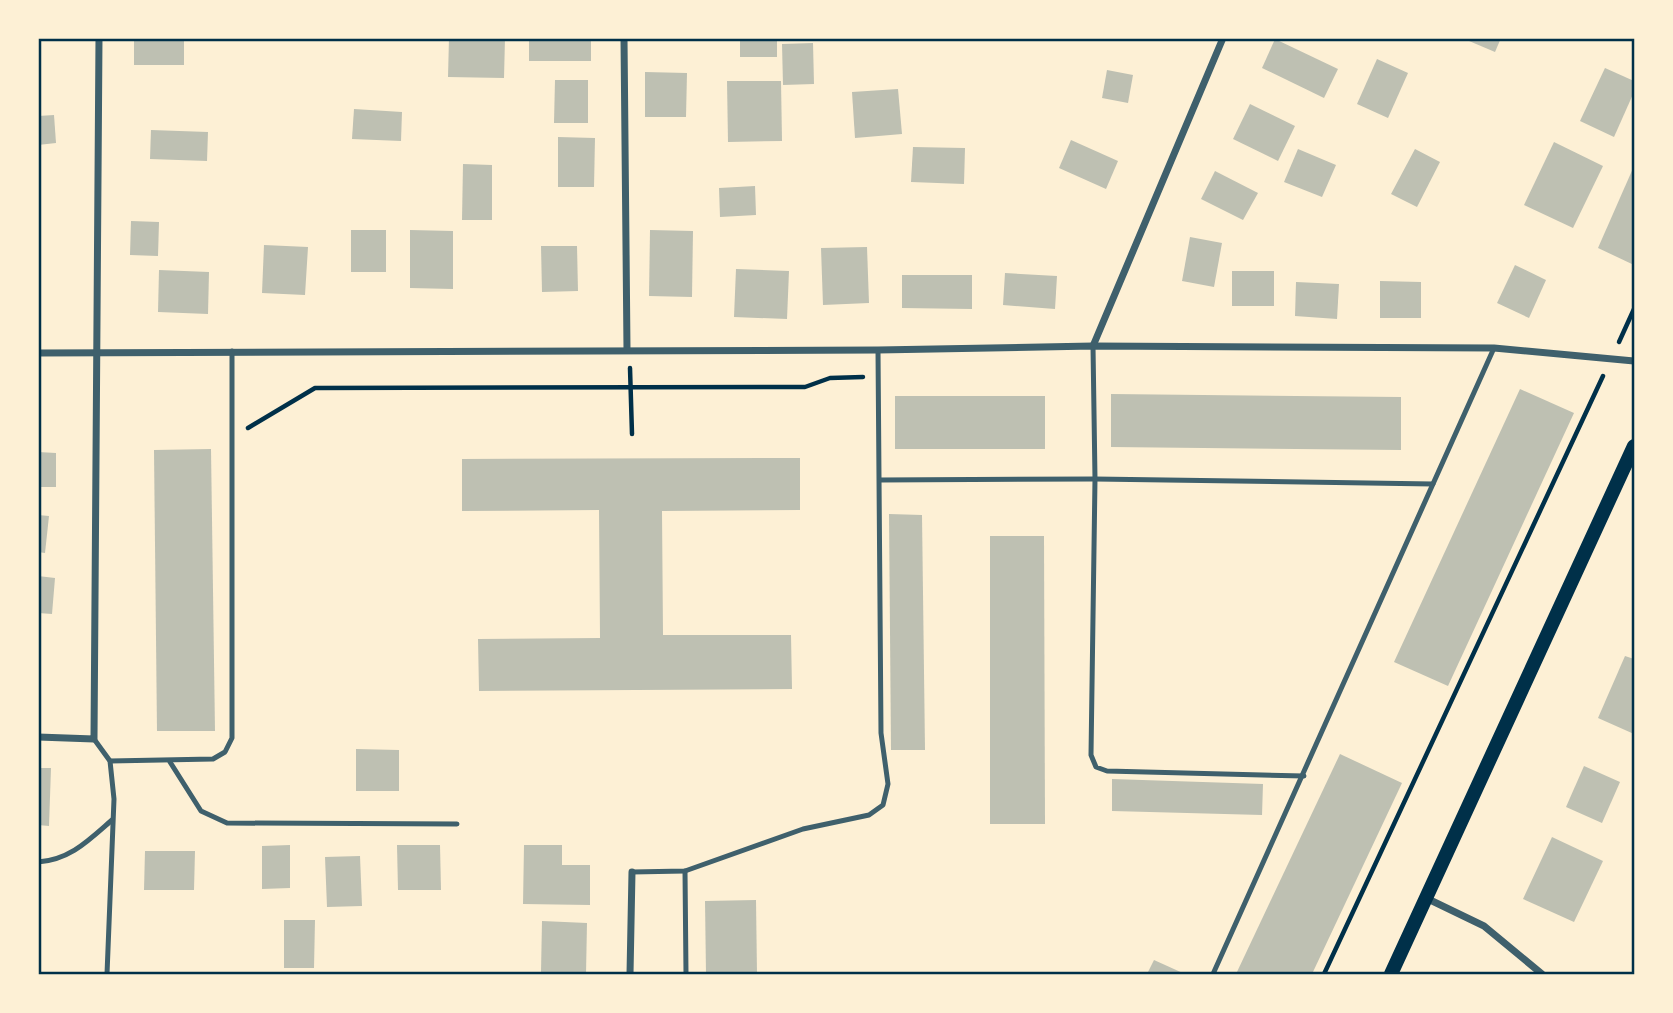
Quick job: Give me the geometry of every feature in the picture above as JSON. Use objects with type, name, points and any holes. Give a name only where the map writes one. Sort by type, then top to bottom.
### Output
[{"type":"main road","points":[[1391,975],[1634,446]]},
{"type":"street","points":[[38,737],[94,739],[99,38]]},
{"type":"street","points":[[624,38],[627,349]]},
{"type":"street","points":[[1093,346],[1223,38]]},
{"type":"street","points":[[38,353],[878,350],[1093,346],[1494,348],[1634,361]]},
{"type":"street","points":[[630,975],[632,872]]},
{"type":"street","points":[[1426,898],[1485,926],[1542,975]]},
{"type":"lane","points":[[1093,346],[1095,479],[1091,755],[1096,767],[1107,771],[1304,775]]},
{"type":"lane","points":[[1213,975],[1494,348]]},
{"type":"lane","points":[[632,872],[685,871],[803,829],[869,814],[883,805],[888,784],[881,733],[878,350]]},
{"type":"lane","points":[[110,761],[213,760],[225,752],[232,738],[232,351]]},
{"type":"lane","points":[[880,480],[1095,479],[1433,484]]},
{"type":"lane","points":[[94,739],[110,761],[114,799],[107,975]]},
{"type":"lane","points":[[170,762],[201,811],[227,823],[457,824]]},
{"type":"lane","points":[[38,862],[54,861],[76,851],[112,820]]},
{"type":"lane","points":[[685,871],[686,975]]},
{"type":"path","points":[[1324,975],[1634,309]]},
{"type":"path","points":[[632,434],[630,368],[641,368]]},
{"type":"path","points":[[232,437],[315,388],[805,387],[830,378],[878,377]]},
{"type":"building","points":[[134,38],[184,38],[184,65],[134,65]]},
{"type":"building","points":[[449,38],[505,38],[504,78],[448,77]]},
{"type":"building","points":[[529,38],[591,38],[591,61],[529,61]]},
{"type":"building","points":[[740,38],[777,38],[777,57],[740,57]]},
{"type":"building","points":[[1462,38],[1501,38],[1495,52]]},
{"type":"building","points":[[1275,39],[1338,69],[1324,98],[1262,68]]},
{"type":"building","points":[[813,43],[814,84],[783,85],[782,44]]},
{"type":"building","points":[[1377,59],[1408,73],[1388,118],[1357,104]]},
{"type":"building","points":[[1605,68],[1634,81],[1634,92],[1614,137],[1580,121]]},
{"type":"building","points":[[1107,70],[1133,75],[1128,103],[1102,98]]},
{"type":"building","points":[[645,72],[687,73],[686,117],[645,117]]},
{"type":"building","points":[[555,80],[588,80],[588,123],[554,123]]},
{"type":"building","points":[[727,81],[781,81],[782,141],[728,142]]},
{"type":"building","points":[[898,89],[902,134],[855,138],[852,92]]},
{"type":"building","points":[[1250,104],[1295,126],[1278,161],[1233,139]]},
{"type":"building","points":[[354,109],[402,112],[401,141],[352,139]]},
{"type":"building","points":[[54,115],[56,143],[38,145],[38,116]]},
{"type":"building","points":[[151,130],[208,132],[207,161],[150,159]]},
{"type":"building","points":[[558,137],[595,138],[594,187],[558,187]]},
{"type":"building","points":[[1071,140],[1118,161],[1106,189],[1059,168]]},
{"type":"building","points":[[1554,142],[1603,166],[1573,228],[1524,205]]},
{"type":"building","points":[[913,147],[965,148],[964,184],[911,182]]},
{"type":"building","points":[[1298,149],[1336,165],[1322,197],[1284,182]]},
{"type":"building","points":[[1415,149],[1440,162],[1417,207],[1391,194]]},
{"type":"building","points":[[463,164],[492,165],[492,220],[462,220]]},
{"type":"building","points":[[1634,166],[1634,265],[1598,248]]},
{"type":"building","points":[[1215,171],[1258,193],[1243,220],[1201,199]]},
{"type":"building","points":[[755,186],[756,215],[720,217],[719,188]]},
{"type":"building","points":[[131,221],[159,222],[158,256],[130,255]]},
{"type":"building","points":[[351,230],[386,230],[386,272],[351,272]]},
{"type":"building","points":[[410,230],[453,231],[453,289],[410,288]]},
{"type":"building","points":[[650,230],[693,231],[692,297],[649,296]]},
{"type":"building","points":[[1190,237],[1222,243],[1214,287],[1182,281]]},
{"type":"building","points":[[264,245],[308,247],[305,295],[262,293]]},
{"type":"building","points":[[541,246],[577,246],[578,291],[542,292]]},
{"type":"building","points":[[867,247],[869,303],[823,305],[821,248]]},
{"type":"building","points":[[1515,265],[1546,280],[1529,318],[1497,303]]},
{"type":"building","points":[[736,269],[789,271],[787,319],[734,317]]},
{"type":"building","points":[[159,270],[209,272],[208,314],[158,312]]},
{"type":"building","points":[[1232,271],[1274,271],[1274,306],[1232,306]]},
{"type":"building","points":[[1005,273],[1057,276],[1055,309],[1003,305]]},
{"type":"building","points":[[902,275],[972,275],[972,309],[902,308]]},
{"type":"building","points":[[1380,281],[1421,282],[1421,318],[1380,318]]},
{"type":"building","points":[[1296,282],[1339,284],[1337,319],[1295,316]]},
{"type":"building","points":[[1520,389],[1574,413],[1448,686],[1394,662]]},
{"type":"building","points":[[1111,394],[1401,397],[1401,450],[1111,447]]},
{"type":"building","points":[[895,396],[1045,396],[1045,449],[895,449]]},
{"type":"building","points":[[211,449],[215,731],[157,731],[154,450]]},
{"type":"building","points":[[38,452],[56,453],[56,487],[38,487]]},
{"type":"building","points":[[800,458],[800,510],[662,511],[663,635],[791,635],[792,689],[479,691],[478,639],[600,638],[599,510],[462,511],[462,459]]},
{"type":"building","points":[[889,514],[922,515],[925,750],[891,750]]},
{"type":"building","points":[[38,515],[49,516],[45,553],[38,552]]},
{"type":"building","points":[[990,536],[1044,536],[1045,824],[990,824]]},
{"type":"building","points":[[38,576],[55,578],[52,614],[38,613]]},
{"type":"building","points":[[1625,656],[1634,659],[1634,734],[1598,718]]},
{"type":"building","points":[[356,749],[399,750],[399,791],[356,791]]},
{"type":"building","points":[[1340,754],[1402,783],[1312,974],[1236,974]]},
{"type":"building","points":[[1584,766],[1620,782],[1602,823],[1566,807]]},
{"type":"building","points":[[38,768],[51,768],[49,826],[38,825]]},
{"type":"building","points":[[1112,779],[1263,784],[1262,815],[1112,811]]},
{"type":"building","points":[[1552,837],[1603,861],[1574,922],[1523,899]]},
{"type":"building","points":[[290,845],[290,888],[262,889],[262,846]]},
{"type":"building","points":[[397,845],[440,845],[441,890],[398,890]]},
{"type":"building","points":[[524,845],[562,845],[562,865],[590,865],[590,905],[523,904]]},
{"type":"building","points":[[145,851],[195,851],[194,890],[144,890]]},
{"type":"building","points":[[360,856],[362,906],[327,907],[325,857]]},
{"type":"building","points":[[756,900],[757,974],[706,974],[705,901]]},
{"type":"building","points":[[284,920],[315,920],[314,968],[284,968]]},
{"type":"building","points":[[542,921],[587,923],[586,974],[541,972]]},
{"type":"building","points":[[1154,960],[1185,974],[1147,974]]}]
